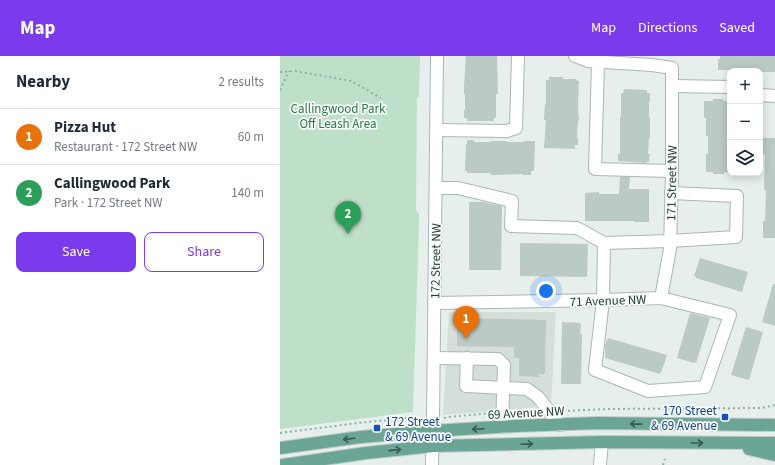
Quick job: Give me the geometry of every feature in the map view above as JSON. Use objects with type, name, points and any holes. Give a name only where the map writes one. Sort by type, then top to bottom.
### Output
[{"type":"main road","points":[[759,425],[775,419]]},
{"type":"main road","name":"69 Avenue NW","points":[[280,448],[432,431],[502,427],[598,423],[775,425]]},
{"type":"main road","points":[[283,465],[366,452],[432,446],[602,442],[775,443]]},
{"type":"main road","points":[[720,443],[763,451],[775,455]]},
{"type":"street","name":"172 Street NW","points":[[432,465],[437,56]]},
{"type":"street","points":[[436,130],[507,131],[516,128],[518,56]]},
{"type":"street","points":[[575,56],[598,63],[596,169],[672,171]]},
{"type":"street","name":"171 Street NW","points":[[598,63],[652,65],[672,68],[670,249],[661,298]]},
{"type":"street","points":[[672,86],[727,87]]},
{"type":"street","points":[[763,96],[775,96]]},
{"type":"street","points":[[436,188],[458,188],[512,201],[511,226],[577,228],[604,243],[736,237],[737,196],[671,193]]},
{"type":"street","points":[[603,300],[604,243]]},
{"type":"street","name":"71 Avenue NW","points":[[434,303],[661,298],[730,315],[705,387],[648,391],[595,370],[603,300]]},
{"type":"street","points":[[434,358],[498,360],[504,365],[502,388],[502,427]]},
{"type":"street","points":[[467,358],[466,386],[527,389],[538,397],[560,425]]},
{"type":"street","points":[[600,465],[602,442]]},
{"type":"path","points":[[280,72],[294,71],[351,82],[381,98]]},
{"type":"path","points":[[280,90],[289,72]]},
{"type":"path","points":[[444,418],[550,411],[762,408],[775,405]]},
{"type":"path","points":[[280,433],[351,423],[416,417],[419,420]]},
{"type":"path","points":[[663,465],[665,459]]},
{"type":"shaded area","points":[[449,312],[556,312],[551,406],[443,415]]},
{"type":"green space","name":"Callingwood Park Off Leash Area","points":[[280,56],[420,56],[419,97],[417,97],[416,210],[419,214],[419,224],[413,412],[280,429]]},
{"type":"building","points":[[466,56],[497,56],[498,94],[496,94],[496,118],[494,118],[494,121],[467,121],[467,118],[464,118]]},
{"type":"building","points":[[720,56],[775,56],[775,72],[763,72],[763,68],[727,68],[727,70],[718,70],[718,59],[720,59]]},
{"type":"building","points":[[549,77],[563,77],[563,79],[576,79],[579,81],[578,145],[575,145],[575,149],[544,148],[546,80],[549,80]]},
{"type":"building","points":[[624,89],[647,90],[647,93],[650,93],[650,138],[648,154],[650,154],[649,162],[646,163],[618,161],[618,154],[620,154],[621,93],[623,93]]},
{"type":"building","points":[[713,99],[723,99],[723,101],[727,101],[727,172],[724,172],[724,174],[713,174],[713,172],[706,172],[708,136],[706,136],[704,101],[713,101]]},
{"type":"building","points":[[763,138],[775,138],[775,238],[763,238],[766,190],[764,190],[765,155],[763,155]]},
{"type":"building","points":[[467,140],[474,140],[474,142],[535,141],[534,171],[531,171],[531,175],[491,175],[491,173],[467,173],[467,171],[465,171]]},
{"type":"building","points":[[620,177],[630,177],[629,189],[649,189],[649,222],[585,221],[585,193],[599,192],[599,194],[619,194]]},
{"type":"building","points":[[469,202],[483,202],[502,206],[501,270],[469,270]]},
{"type":"building","points":[[520,243],[588,244],[587,277],[520,276]]},
{"type":"building","points":[[700,258],[748,272],[742,292],[696,278],[694,276]]},
{"type":"building","points":[[773,284],[775,284],[775,326],[762,322]]},
{"type":"building","points":[[690,313],[710,318],[696,363],[677,358]]},
{"type":"building","points":[[464,318],[546,320],[545,374],[539,374],[539,377],[519,376],[519,358],[514,358],[514,347],[457,346],[457,325]]},
{"type":"building","points":[[562,322],[581,323],[580,384],[561,384]]},
{"type":"building","points":[[746,327],[763,332],[749,380],[731,375]]},
{"type":"building","points":[[608,338],[667,355],[661,373],[660,372],[660,374],[605,358],[605,345]]},
{"type":"place","name":"Callingwood Park","points":[[348,234]]},
{"type":"place","name":"Pizza Hut","points":[[466,339]]},
{"type":"place","name":"170 Street & 69 Avenue","points":[[725,417]]},
{"type":"place","name":"172 Street & 69 Avenue","points":[[377,428]]}]
